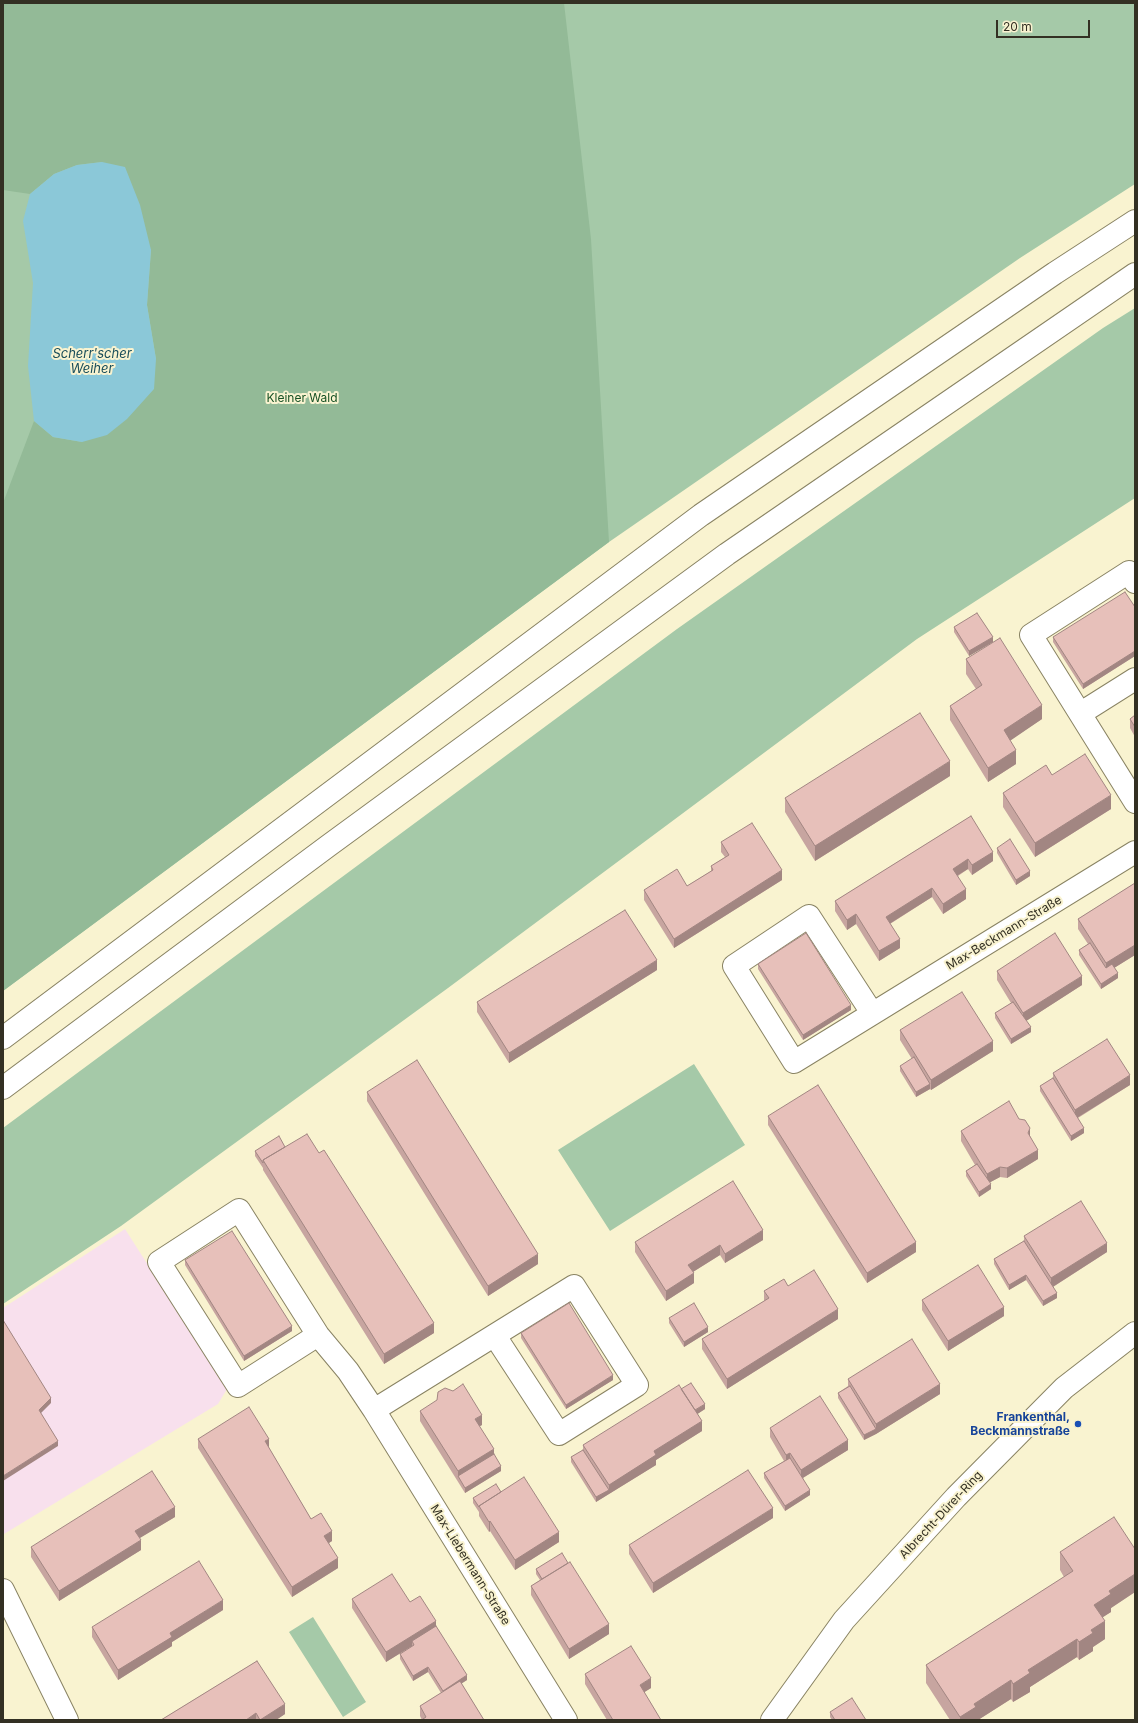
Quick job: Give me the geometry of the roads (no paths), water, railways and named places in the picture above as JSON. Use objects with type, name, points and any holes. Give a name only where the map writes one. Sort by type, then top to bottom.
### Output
[{"type":"main road","points":[[3,1038],[701,515],[1055,273],[1135,221]]},
{"type":"main road","points":[[3,1088],[322,851],[727,554],[1135,274]]},
{"type":"main road","points":[[1135,582],[1129,572],[1031,635],[1081,713],[1135,802]]},
{"type":"main road","points":[[1081,713],[1135,678]]},
{"type":"main road","name":"Max-Beckmann-Straße","points":[[872,1013],[809,916],[734,966],[794,1062],[1135,852]]},
{"type":"main road","name":"Max-Liebermann-Straße","points":[[318,1335],[238,1386],[159,1262],[239,1210],[318,1335],[348,1371],[374,1410],[566,1720]]},
{"type":"main road","points":[[374,1410],[496,1336],[574,1286],[637,1385],[558,1434],[496,1336]]},
{"type":"main road","name":"Albrecht-Dürer-Ring","points":[[772,1720],[844,1620],[956,1497],[1064,1388],[1135,1333]]},
{"type":"main road","points":[[3,1590],[67,1720]]},
{"type":"water","name":"Scherr'scher Weiher","points":[[102,162],[125,167],[140,205],[151,250],[147,305],[156,359],[154,389],[127,419],[107,435],[82,442],[53,437],[34,421],[28,366],[33,283],[23,221],[30,194],[54,174],[77,165]]},
{"type":"place","name":"Frankenthal, Beckmannstraße","points":[[1078,1424]]},
{"type":"park label","name":"Kleiner Wald","points":[[302,398]]}]
